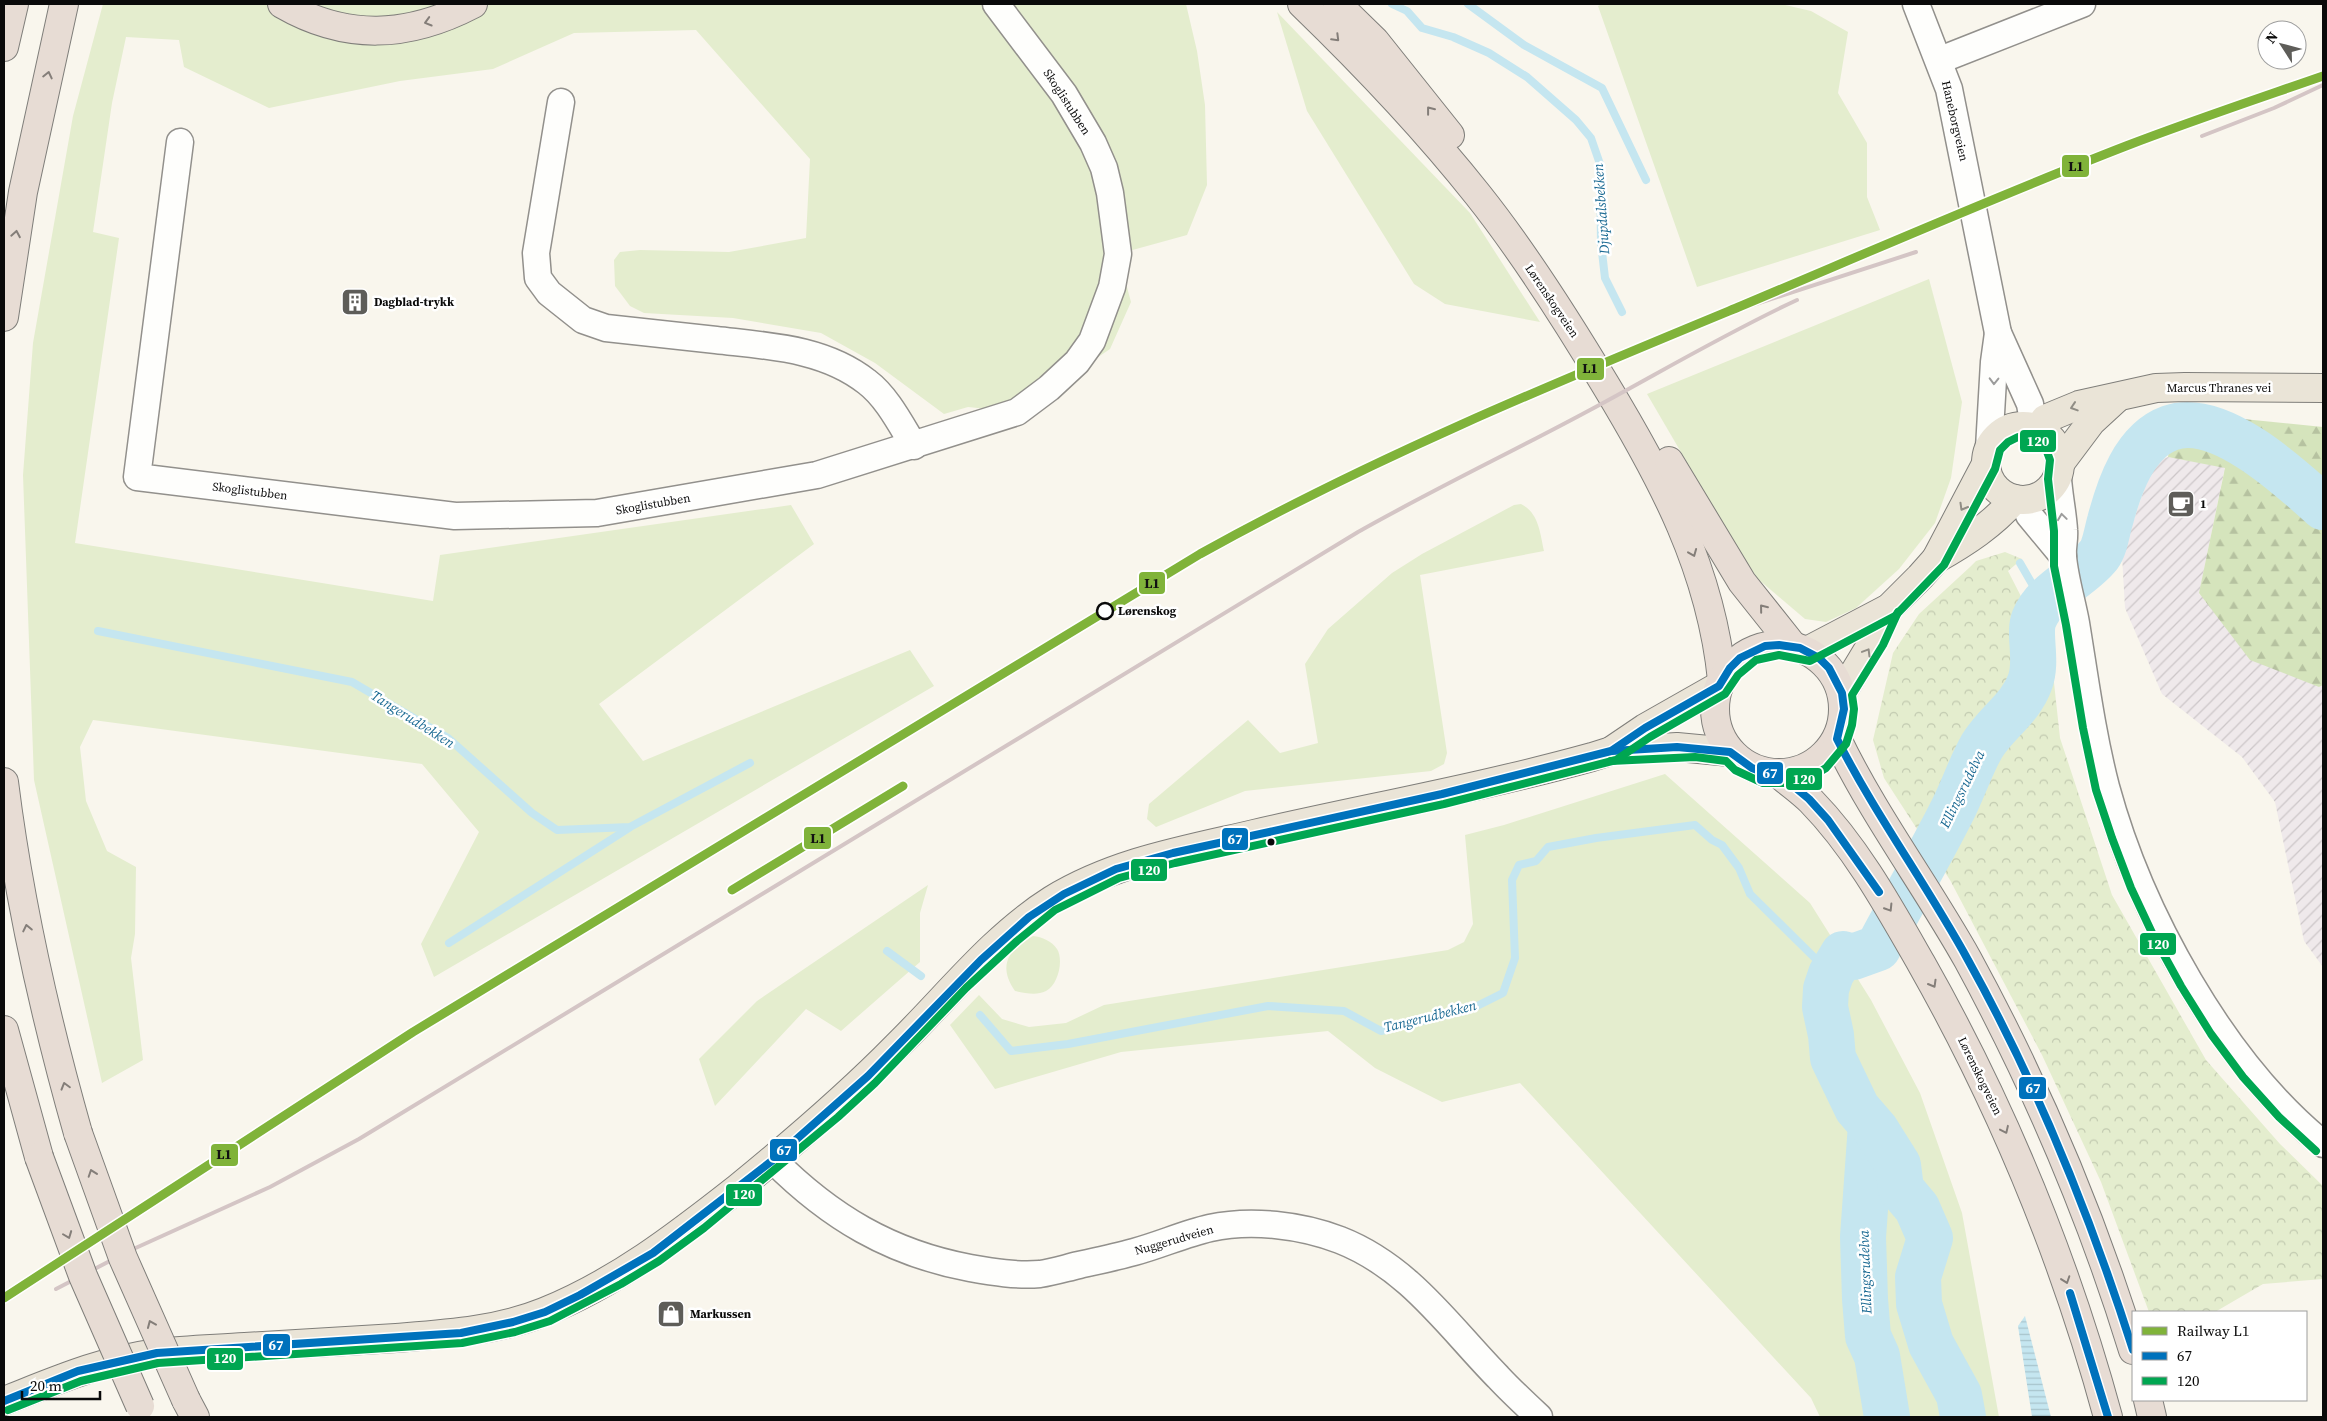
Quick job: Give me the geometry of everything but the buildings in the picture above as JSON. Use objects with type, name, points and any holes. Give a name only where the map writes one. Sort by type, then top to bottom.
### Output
[{"type":"highway","points":[[4,47],[14,4]]},
{"type":"highway","points":[[4,317],[23,192],[64,4]]},
{"type":"highway","points":[[282,4],[317,21],[357,31],[378,31],[428,22],[455,13],[473,4]]},
{"type":"highway","name":"Lørenskogveien","points":[[1302,4],[1386,88],[1479,196],[1584,349],[1649,458],[1674,508],[1704,585],[1719,648],[1720,683]]},
{"type":"highway","name":"Lørenskogveien","points":[[1337,4],[1375,41],[1504,202],[1599,344],[1742,582],[1800,649]]},
{"type":"highway","points":[[1779,645],[1800,649],[1819,658],[1837,680],[1842,693],[1843,716],[1837,739],[1829,751],[1813,764],[1793,773],[1779,774],[1752,768],[1730,752],[1721,737],[1716,720],[1715,703],[1720,683],[1740,658],[1752,651],[1779,645]]},
{"type":"highway","points":[[1837,739],[1865,794],[1936,905],[1996,1013],[2049,1122],[2072,1176],[2117,1297],[2132,1347]]},
{"type":"highway","name":"Lørenskogveien","points":[[1779,774],[1810,800],[1828,820],[1868,874],[1909,942],[1961,1038],[2008,1135],[2057,1254],[2108,1417]]},
{"type":"highway","points":[[4,782],[21,900],[40,990],[78,1133],[123,1258],[191,1409]]},
{"type":"highway","points":[[4,1030],[39,1157],[83,1276],[143,1412]]},
{"type":"highway","points":[[2148,1401],[2152,1417]]},
{"type":"main road","name":"Marcus Thranes vei","points":[[2036,428],[2045,419],[2056,413],[2079,405],[2116,399],[2146,390],[2169,387],[2323,388]]},
{"type":"main road","name":"Marcus Thranes vei","points":[[2059,470],[2091,422],[2116,399]]},
{"type":"main road","points":[[1842,693],[1874,640],[1890,608],[1936,559],[1981,532],[2019,500],[2046,492],[2059,470],[2056,446],[2045,433],[2036,428],[2013,427],[2003,432],[1988,456],[1936,559]]},
{"type":"main road","points":[[1988,456],[1992,483],[1999,491],[2019,500]]},
{"type":"main road","points":[[1800,649],[1890,608]]},
{"type":"main road","points":[[1611,751],[1645,728],[1720,683]]},
{"type":"main road","points":[[4,1401],[78,1371],[157,1353],[433,1335],[461,1332],[513,1322],[545,1312],[616,1276],[653,1253],[773,1160],[868,1076],[981,960],[1029,917],[1064,894],[1116,869],[1190,849],[1442,794],[1611,751],[1677,747],[1730,752]]},
{"type":"street","name":"Skoglistubben","points":[[180,142],[137,477],[455,516],[597,513],[817,475],[914,446],[1017,412],[1049,388],[1077,362],[1092,340],[1112,286],[1118,254],[1110,193],[1104,168],[1093,143],[1064,94],[996,4]]},
{"type":"street","name":"Haneborgveien","points":[[1916,4],[1940,60],[1957,118],[1998,333],[2030,404],[2036,428]]},
{"type":"street","points":[[1940,60],[2082,4]]},
{"type":"street","points":[[561,102],[536,253],[538,278],[549,293],[582,320],[606,328],[769,347],[816,355],[843,366],[868,383],[889,408],[914,446]]},
{"type":"street","name":"Haneborgveien","points":[[1988,456],[1994,362],[1998,333]]},
{"type":"street","points":[[2059,470],[2064,531],[2064,560],[2073,604],[2092,727],[2107,789],[2132,862],[2162,932],[2204,1003],[2248,1066],[2289,1113],[2323,1144]]},
{"type":"street","points":[[2019,500],[2064,560]]},
{"type":"street","name":"Nuggerudveien","points":[[773,1160],[793,1180],[827,1208],[873,1237],[932,1259],[985,1271],[1010,1274],[1041,1274],[1134,1252],[1210,1228],[1244,1224],[1312,1231],[1342,1241],[1373,1257],[1419,1290],[1498,1378],[1539,1417]]},
{"type":"shaded area","points":[[2168,457],[2225,467],[2199,594],[2319,687],[2323,685],[2323,967],[2304,941],[2275,802],[2242,757],[2162,694],[2125,608],[2122,555],[2153,463]]},
{"type":"green space","points":[[103,4],[1186,4],[1197,51],[1205,105],[1207,185],[1187,235],[1118,254],[1131,302],[1110,349],[1017,412],[968,407],[944,414],[875,363],[821,333],[733,318],[644,313],[630,306],[615,286],[614,260],[620,252],[640,250],[729,252],[806,238],[810,159],[696,30],[574,33],[493,69],[400,81],[269,108],[184,67],[179,40],[126,37],[112,103],[93,232],[119,238],[75,543],[433,601],[440,555],[791,505],[814,544],[599,704],[643,761],[910,650],[934,686],[434,977],[421,944],[479,832],[422,764],[93,720],[80,747],[86,801],[107,851],[136,867],[135,934],[131,958],[143,1060],[102,1083],[34,780],[23,475],[33,343],[73,116]]},
{"type":"green space","points":[[1602,4],[1781,4],[1811,11],[1848,32],[1838,93],[1867,143],[1867,197],[1880,230],[1697,287],[1598,6]]},
{"type":"green space","points":[[1277,12],[1470,213],[1540,322],[1445,304],[1414,284],[1307,111]]},
{"type":"green space","points":[[1929,279],[1962,402],[1951,478],[1935,523],[1899,569],[1856,608],[1826,622],[1805,619],[1758,579],[1737,548],[1647,394]]},
{"type":"green space","points":[[2174,412],[2323,427],[2323,685],[2319,687],[2250,660],[2199,593],[2225,468],[2168,457]]},
{"type":"green space","points":[[1521,504],[1532,513],[1538,524],[1544,551],[1420,575],[1447,753],[1444,764],[1431,771],[1245,791],[1156,827],[1147,819],[1149,804],[1248,720],[1280,753],[1318,743],[1305,664],[1328,629],[1392,573],[1422,554],[1514,505]]},
{"type":"green space","points":[[2005,552],[2022,559],[2008,571],[2051,655],[2060,738],[2112,895],[2206,1060],[2280,1144],[2323,1186],[2323,1279],[2263,1284],[2217,1311],[2149,1311],[2101,1182],[2042,1055],[1950,880],[1884,778],[1873,740],[1893,653],[1919,614],[1976,561]]},
{"type":"green space","points":[[1665,774],[1810,903],[1871,1000],[1920,1093],[1962,1213],[1999,1417],[1820,1417],[1811,1398],[1520,1083],[1442,1102],[1375,1068],[1328,1031],[1121,1052],[995,1089],[950,1025],[979,995],[1002,1019],[1029,1027],[1066,1023],[1104,1005],[1448,950],[1464,942],[1473,924],[1465,835],[1504,825]]},
{"type":"green space","points":[[928,885],[920,913],[920,962],[841,1031],[806,1009],[715,1106],[699,1059],[757,1001]]},
{"type":"green space","points":[[1033,936],[1040,937],[1052,944],[1057,949],[1060,959],[1059,972],[1054,983],[1046,991],[1035,994],[1015,991],[1010,982],[1006,966],[1012,952]]},
{"type":"water","points":[[2025,1316],[2051,1417],[2032,1417],[2018,1326]]},
{"type":"waterway","name":"Djupdalsbekken","points":[[1392,4],[1407,11],[1422,28],[1453,37],[1489,53],[1527,77],[1576,120],[1591,138],[1600,164],[1601,243],[1605,278],[1622,312]]},
{"type":"waterway","points":[[1468,4],[1524,45],[1602,88],[1646,180]]},
{"type":"waterway","name":"Ellingsrudelva","points":[[1963,1417],[1959,1395],[1931,1344],[1919,1304],[1918,1277],[1930,1238],[1917,1208],[1901,1189],[1898,1165],[1876,1130],[1857,1108],[1833,1058],[1831,1035],[1825,1007],[1826,989],[1831,974],[1843,954],[1853,957],[1878,948],[1956,803],[1982,746],[2015,708],[2026,691],[2030,682],[2033,665],[2032,625],[2039,609],[2055,592],[2083,571],[2101,552],[2123,480],[2138,454],[2147,443],[2157,434],[2170,428],[2189,425],[2210,429],[2231,437],[2273,464],[2323,507]]},
{"type":"waterway","points":[[2020,563],[2043,603]]},
{"type":"waterway","name":"Tangerudbekken","points":[[98,631],[352,682],[448,738],[532,813],[557,830],[630,827],[750,763]]},
{"type":"waterway","name":"Tangerudbekken","points":[[980,1015],[1011,1051],[1068,1044],[1268,1006],[1344,1011],[1381,1031],[1471,1009],[1503,993],[1515,958],[1512,880],[1519,865],[1536,861],[1548,847],[1596,838],[1695,825],[1712,840],[1722,845],[1739,868],[1750,894],[1831,974]]},
{"type":"waterway","points":[[449,943],[629,828]]},
{"type":"waterway","name":"Tangerudbekken","points":[[887,951],[921,976]]},
{"type":"waterway","name":"Ellingsrudelva","points":[[1871,1125],[1863,1237],[1865,1299],[1868,1336],[1877,1356],[1887,1417]]},
{"type":"railway","points":[[2202,136],[2274,108],[2323,85]]},
{"type":"railway","points":[[1710,319],[1916,252]]},
{"type":"railway","points":[[56,1289],[129,1251],[270,1187],[359,1139],[1358,532],[1590,410],[1718,340],[1797,300]]},
{"type":"rail line","name":"L1","points":[[4,1298],[413,1032],[1200,554],[1266,519],[1332,485],[1467,422],[1933,224],[2126,146],[2323,76]]},
{"type":"rail line","name":"L1","points":[[732,890],[903,786]]},
{"type":"transit line","name":"120","points":[[8,1410],[81,1381],[158,1363],[462,1343],[515,1332],[550,1321],[621,1284],[659,1261],[704,1228],[838,1117],[875,1083],[966,988],[1017,941],[1055,910],[1119,878],[1175,863],[1444,804],[1616,760],[1650,737],[1725,694],[1738,675],[1756,660],[1779,655],[1810,661],[1895,616],[1944,565],[1995,469],[2000,450],[2008,442],[2018,437],[2029,437],[2039,442],[2046,449],[2050,460],[2048,479],[2054,531],[2054,566],[2083,728],[2096,790],[2131,888],[2154,937],[2181,986],[2211,1034],[2243,1077],[2279,1117],[2316,1151]]},
{"type":"transit line","name":"120","points":[[1611,761],[1695,757],[1726,761],[1735,770],[1763,783],[1794,783],[1811,777],[1826,768],[1846,744],[1852,725],[1854,709],[1852,695],[1883,645],[1898,612]]},
{"type":"transit line","name":"67","points":[[4,1401],[78,1371],[157,1353],[461,1333],[513,1322],[545,1312],[580,1295],[653,1253],[773,1160],[868,1076],[981,960],[1029,917],[1064,894],[1116,869],[1173,853],[1442,794],[1611,751],[1645,728],[1719,686],[1730,668],[1740,658],[1765,646],[1779,645],[1800,648],[1819,658],[1829,668],[1842,693],[1844,709],[1837,739],[1868,795],[1952,932],[2017,1054],[2080,1200],[2132,1347]]},
{"type":"transit line","name":"67","points":[[1612,751],[1677,747],[1730,752],[1752,768],[1765,773],[1779,774],[1809,799],[1828,820],[1879,892]]},
{"type":"transit line","name":"67","points":[[2070,1293],[2108,1417]]},
{"type":"place","name":"Dagblad-trykk","points":[[355,302]]},
{"type":"place","name":"1","points":[[2181,504]]},
{"type":"place","name":"Lørenskog","points":[[1105,611]]},
{"type":"place","name":"Markussen","points":[[671,1314]]}]
